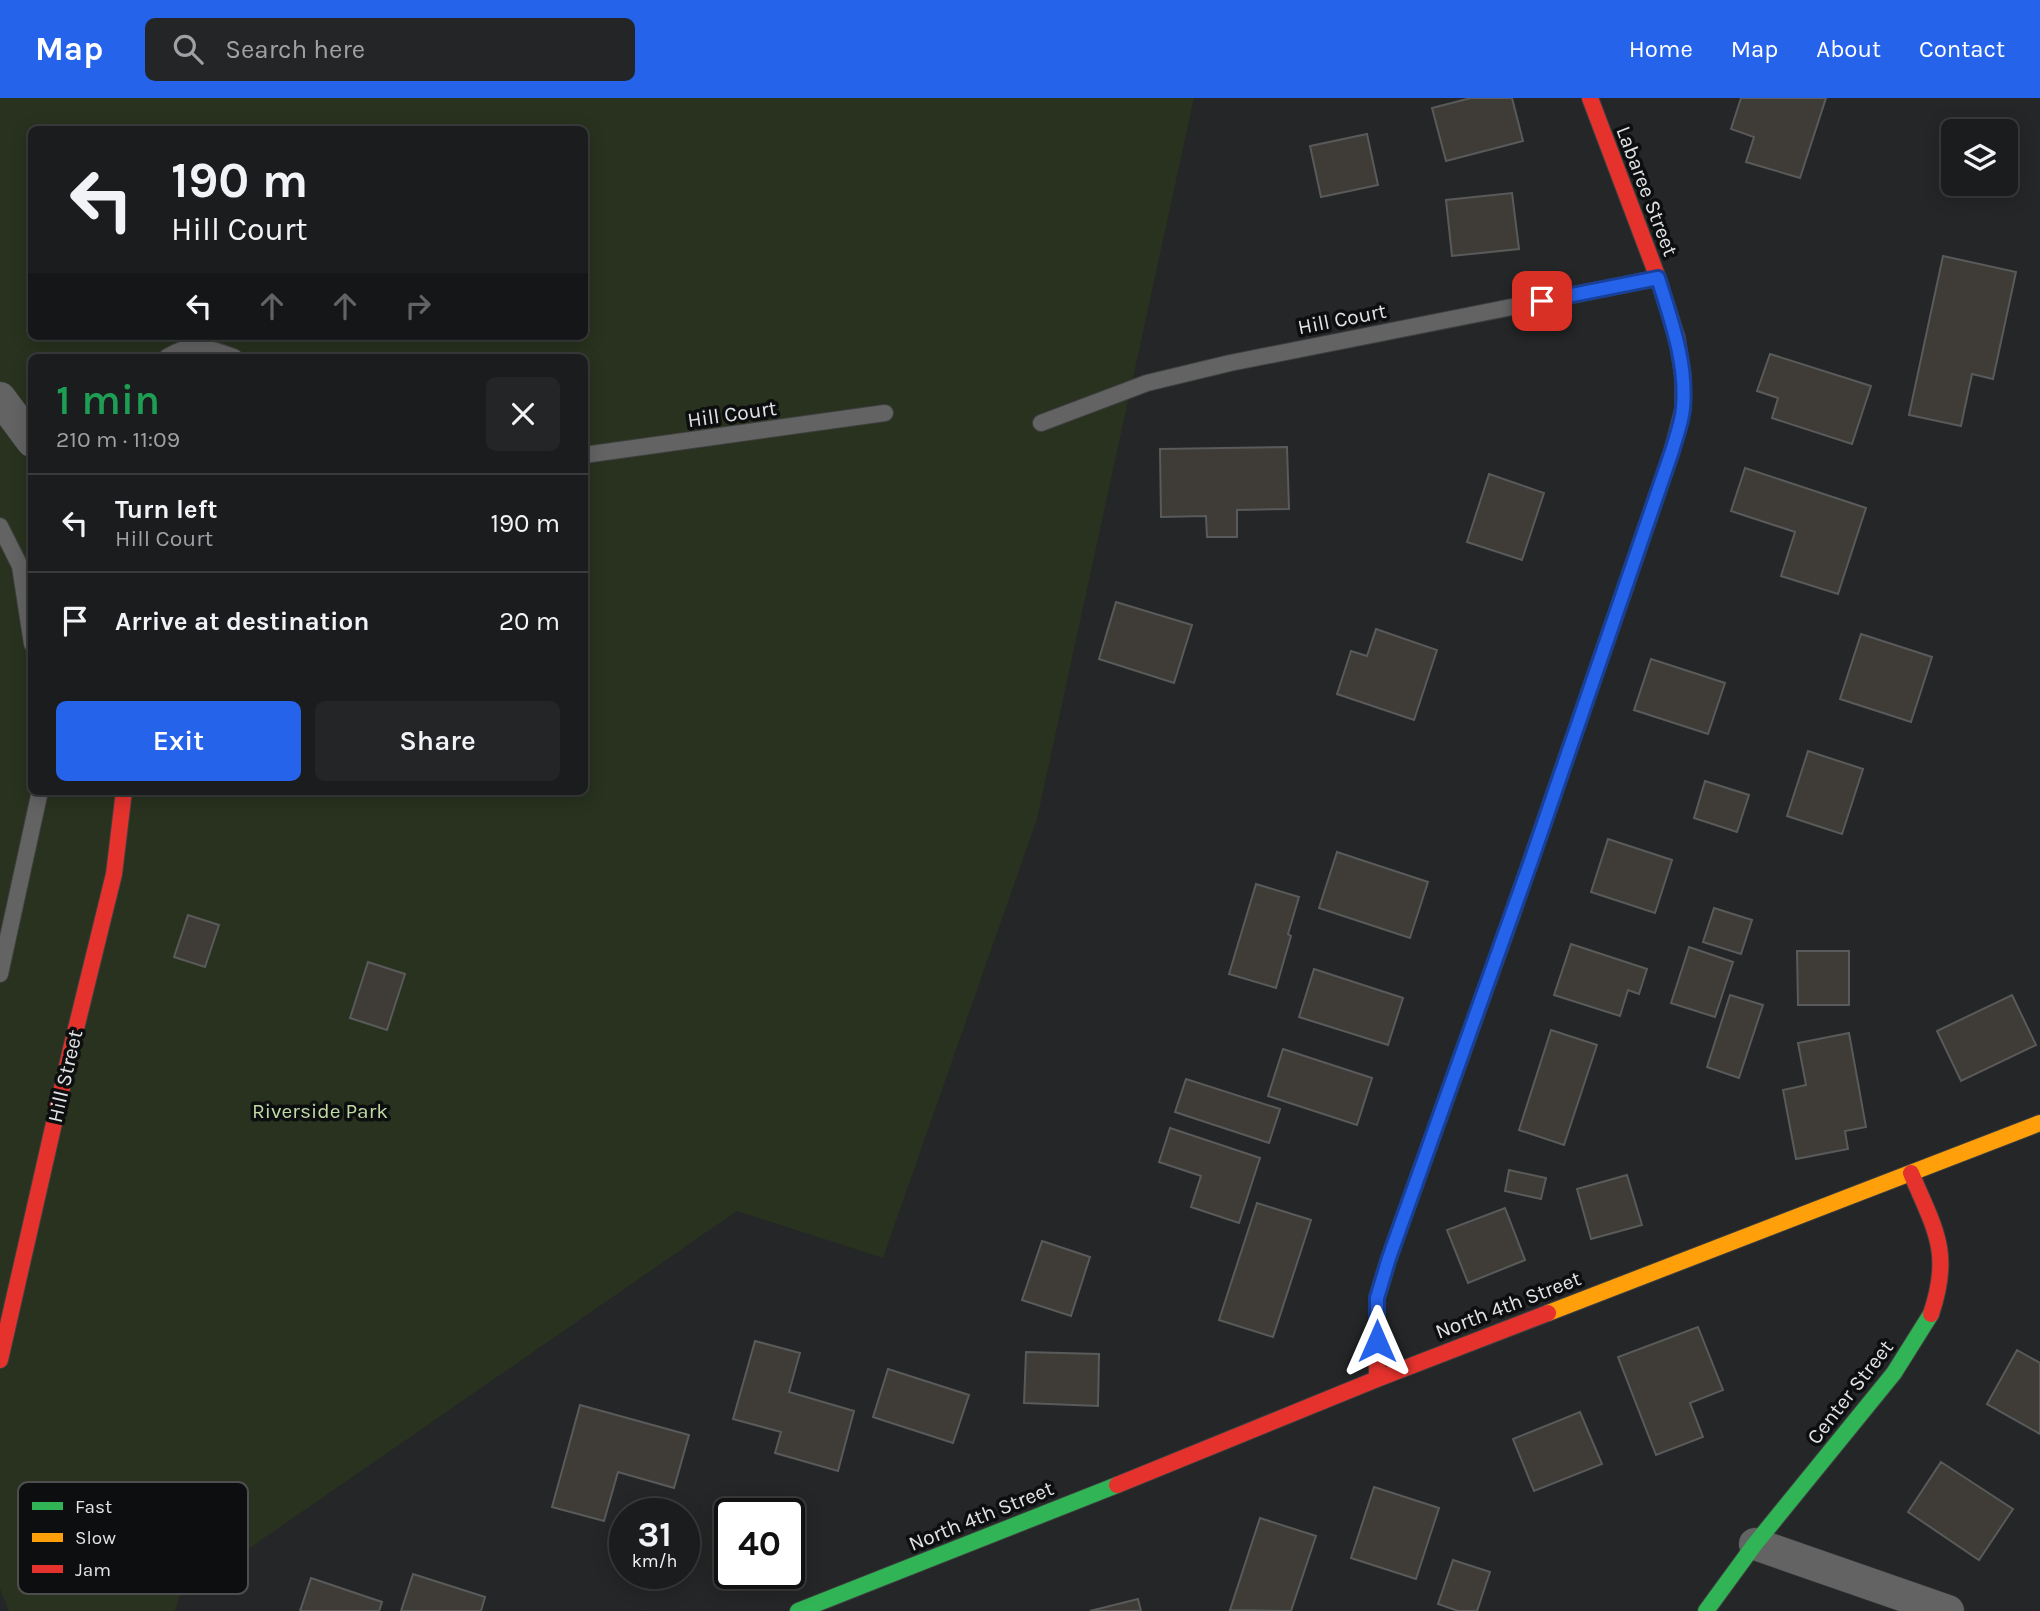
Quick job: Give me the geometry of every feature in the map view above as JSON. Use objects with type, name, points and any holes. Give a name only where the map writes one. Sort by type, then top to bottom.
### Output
[{"type":"street","name":"Labaree Street","points":[[1377,1379],[1377,1298],[1389,1258],[1532,858],[1672,451],[1683,409],[1683,376],[1676,338],[1658,278],[1590,98]]},
{"type":"street","points":[[0,398],[28,436]]},
{"type":"street","name":"Hill Street","points":[[0,1360],[114,874],[124,795]]},
{"type":"street","name":"North 4th Street","points":[[798,1611],[1377,1379],[2040,1123]]},
{"type":"street","name":"Center Street","points":[[1706,1611],[1755,1544],[1894,1373],[1931,1314],[1940,1286],[1942,1257],[1937,1236],[1910,1173]]},
{"type":"street","points":[[1755,1544],[1948,1611]]},
{"type":"lane","name":"Hill Court","points":[[1041,423],[1147,383],[1230,363],[1658,278]]},
{"type":"lane","points":[[172,354],[185,346],[205,347],[225,354]]},
{"type":"lane","name":"Hill Court","points":[[588,454],[885,412]]},
{"type":"lane","points":[[0,526],[20,566],[28,618]]},
{"type":"lane","points":[[0,974],[39,795]]},
{"type":"green space","name":"Riverside Park","points":[[0,98],[1194,98],[1037,819],[883,1258],[737,1211],[248,1549],[248,1482],[18,1482],[18,1594],[183,1594],[179,1597],[175,1611],[9,1611],[0,1589]]},
{"type":"building","points":[[1471,98],[1512,98],[1523,141],[1446,161],[1432,108]]},
{"type":"building","points":[[1741,98],[1826,98],[1800,178],[1746,162],[1754,137],[1731,129]]},
{"type":"building","points":[[1367,134],[1378,185],[1321,197],[1310,146]]},
{"type":"building","points":[[1512,193],[1519,249],[1452,256],[1446,200]]},
{"type":"building","points":[[1943,256],[2016,272],[1993,379],[1972,374],[1961,426],[1909,415]]},
{"type":"building","points":[[1770,354],[1871,386],[1852,444],[1772,418],[1778,398],[1757,391]]},
{"type":"building","points":[[1287,447],[1289,509],[1237,510],[1237,537],[1207,537],[1206,516],[1161,517],[1160,449]]},
{"type":"building","points":[[1745,468],[1866,508],[1838,594],[1781,576],[1795,532],[1731,511]]},
{"type":"building","points":[[1489,474],[1544,493],[1522,560],[1467,542]]},
{"type":"building","points":[[1116,602],[1192,625],[1174,683],[1099,659]]},
{"type":"building","points":[[1376,629],[1437,650],[1414,720],[1337,694],[1351,651],[1367,656]]},
{"type":"building","points":[[1861,634],[1932,657],[1911,722],[1840,699]]},
{"type":"building","points":[[1651,659],[1725,683],[1708,734],[1634,710]]},
{"type":"building","points":[[1808,751],[1863,769],[1842,834],[1787,816]]},
{"type":"building","points":[[1705,781],[1749,795],[1737,832],[1694,818]]},
{"type":"building","points":[[1608,839],[1672,860],[1655,913],[1591,892]]},
{"type":"building","points":[[1337,852],[1428,882],[1410,938],[1319,908]]},
{"type":"building","points":[[1256,884],[1299,897],[1276,988],[1229,974]]},
{"type":"building","points":[[1714,908],[1752,920],[1741,954],[1703,942]]},
{"type":"building","points":[[188,915],[219,925],[205,967],[174,957]]},
{"type":"building","points":[[1571,944],[1647,969],[1639,994],[1628,990],[1620,1016],[1554,995]]},
{"type":"building","points":[[1689,947],[1733,962],[1715,1017],[1671,1003]]},
{"type":"building","points":[[1797,951],[1849,951],[1849,1005],[1798,1005]]},
{"type":"building","points":[[368,962],[405,974],[387,1030],[350,1018]]},
{"type":"building","points":[[1314,969],[1403,998],[1388,1045],[1299,1017]]},
{"type":"building","points":[[1730,995],[1763,1005],[1739,1078],[1707,1067]]},
{"type":"building","points":[[2012,995],[2036,1045],[1961,1081],[1937,1031]]},
{"type":"building","points":[[1551,1030],[1597,1045],[1564,1145],[1519,1130]]},
{"type":"building","points":[[1849,1033],[1866,1127],[1845,1131],[1848,1149],[1796,1159],[1783,1090],[1806,1085],[1798,1043]]},
{"type":"building","points":[[1283,1049],[1372,1078],[1357,1125],[1268,1096]]},
{"type":"building","points":[[1186,1079],[1280,1109],[1269,1143],[1175,1112]]},
{"type":"building","points":[[1170,1128],[1260,1158],[1239,1223],[1191,1207],[1201,1176],[1159,1162]]},
{"type":"building","points":[[1509,1170],[1546,1178],[1541,1199],[1505,1191]]},
{"type":"building","points":[[1627,1175],[1642,1225],[1591,1239],[1577,1189]]},
{"type":"building","points":[[1257,1203],[1311,1220],[1273,1337],[1219,1320]]},
{"type":"building","points":[[1505,1208],[1525,1260],[1468,1283],[1447,1230]]},
{"type":"building","points":[[1042,1241],[1090,1257],[1071,1316],[1022,1300]]},
{"type":"building","points":[[1698,1327],[1723,1390],[1690,1403],[1703,1437],[1656,1455],[1618,1357]]},
{"type":"building","points":[[755,1341],[800,1353],[789,1392],[854,1411],[838,1471],[775,1453],[781,1432],[733,1419]]},
{"type":"building","points":[[2017,1350],[2040,1363],[2040,1434],[1987,1404]]},
{"type":"building","points":[[1026,1352],[1099,1354],[1098,1406],[1024,1403]]},
{"type":"building","points":[[888,1369],[969,1395],[953,1443],[873,1417]]},
{"type":"building","points":[[580,1405],[689,1435],[674,1488],[618,1472],[604,1521],[552,1507]]},
{"type":"building","points":[[1580,1412],[1602,1464],[1534,1491],[1513,1439]]},
{"type":"building","points":[[1941,1462],[2013,1509],[1979,1560],[1908,1512]]},
{"type":"building","points":[[1374,1487],[1439,1508],[1416,1579],[1351,1558]]},
{"type":"building","points":[[1260,1518],[1316,1536],[1291,1611],[1230,1610]]},
{"type":"building","points":[[1453,1560],[1490,1572],[1477,1611],[1458,1611],[1438,1604]]},
{"type":"building","points":[[413,1574],[485,1597],[481,1611],[401,1611]]},
{"type":"building","points":[[311,1578],[382,1602],[379,1611],[300,1611]]},
{"type":"building","points":[[1138,1599],[1141,1611],[1090,1611]]},
{"type":"traffic: fast","points":[[1512,915],[1623,594]]},
{"type":"traffic: fast","points":[[1706,1611],[1755,1544],[1894,1373],[1931,1314]]},
{"type":"traffic: fast","points":[[798,1611],[1117,1485]]},
{"type":"traffic: slow","points":[[1548,1313],[2040,1123]]},
{"type":"traffic: jam","points":[[1590,98],[1658,278],[1677,338],[1683,376],[1683,409],[1672,451],[1623,594]]},
{"type":"traffic: jam","points":[[0,1360],[114,874],[124,795]]},
{"type":"traffic: jam","points":[[1377,1379],[1377,1298],[1512,915]]},
{"type":"traffic: jam","points":[[1911,1173],[1938,1242],[1940,1274],[1931,1314]]},
{"type":"traffic: jam","points":[[1117,1485],[1548,1313]]},
{"type":"route","points":[[1377,1341],[1377,1298],[1389,1258],[1541,832],[1672,451],[1683,409],[1683,376],[1676,338],[1658,278],[1542,301]]}]
